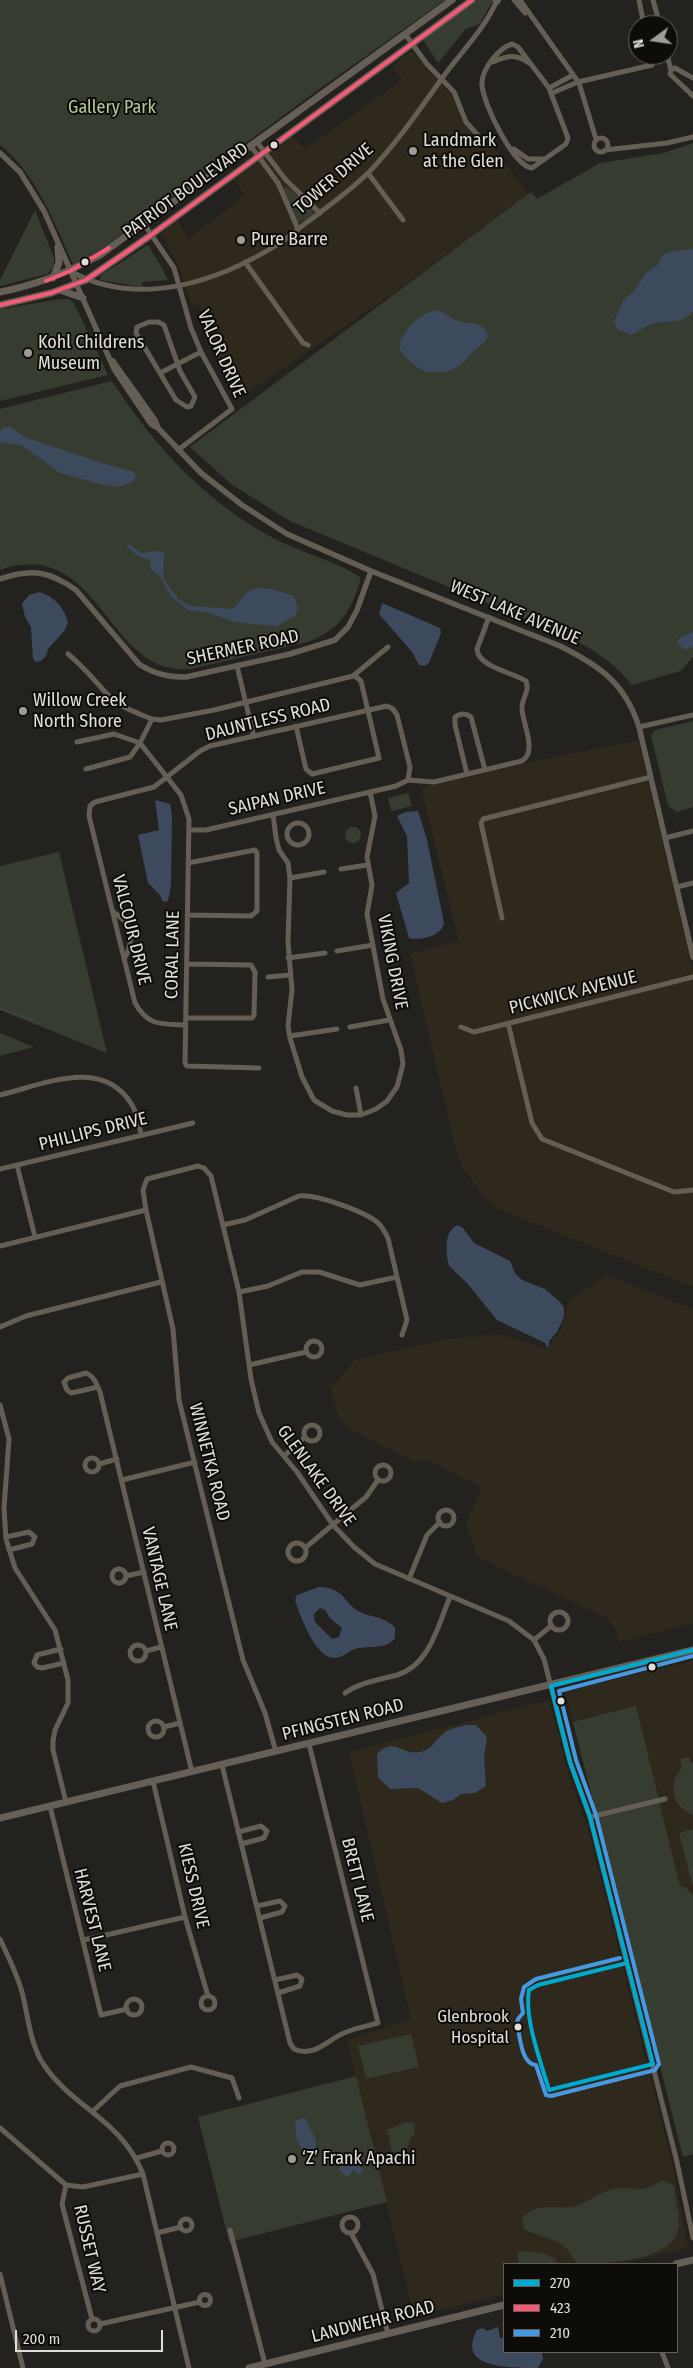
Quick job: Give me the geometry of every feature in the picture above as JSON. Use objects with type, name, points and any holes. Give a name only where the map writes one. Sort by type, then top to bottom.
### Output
[{"type":"main road","name":"PATRIOT BOULEVARD","points":[[0,292],[26,288],[53,278],[100,254],[452,0]]},
{"type":"main road","name":"PATRIOT BOULEVARD","points":[[0,305],[60,290],[86,280],[152,235],[472,0]]},
{"type":"main road","points":[[53,278],[59,263],[58,247]]},
{"type":"main road","points":[[60,290],[83,298]]},
{"type":"main road","name":"PFINGSTEN ROAD","points":[[0,1818],[551,1686],[693,1650]]},
{"type":"main road","points":[[678,2264],[693,2260]]},
{"type":"main road","name":"LANDWEHR ROAD","points":[[249,2368],[503,2305]]},
{"type":"street","name":"TOWER DRIVE","points":[[70,271],[86,280],[112,288],[139,290],[180,286],[212,276],[245,262],[280,243],[368,173],[408,126],[487,21],[496,0]]},
{"type":"street","points":[[514,0],[578,82],[596,139],[595,149],[599,151],[667,143],[693,137]]},
{"type":"street","points":[[520,0],[540,31]]},
{"type":"street","points":[[639,0],[642,15]]},
{"type":"street","points":[[653,0],[657,15]]},
{"type":"street","points":[[405,34],[458,97],[466,122],[483,141]]},
{"type":"street","points":[[512,44],[518,47],[531,65],[550,91],[568,138],[566,144],[547,158],[528,159],[511,148],[492,117],[482,85],[483,75],[505,46],[512,44]]},
{"type":"street","points":[[491,63],[505,57],[514,56],[531,65]]},
{"type":"street","points":[[550,91],[578,82],[652,65]]},
{"type":"street","points":[[670,65],[670,74],[693,96]]},
{"type":"street","points":[[671,70],[675,68],[693,78]]},
{"type":"street","points":[[550,91],[573,75]]},
{"type":"street","points":[[596,139],[601,138],[607,141],[605,150]]},
{"type":"street","points":[[253,143],[287,181],[320,212]]},
{"type":"street","name":"WEST LAKE AVENUE","points":[[0,153],[20,172],[44,211],[58,247],[77,284],[114,370],[129,395],[150,424],[158,428],[209,479],[242,505],[287,534],[371,571],[560,646],[585,658],[609,675],[632,708],[639,727],[693,958]]},
{"type":"street","points":[[262,154],[281,188],[298,229]]},
{"type":"street","points":[[368,173],[403,220]]},
{"type":"street","points":[[281,188],[287,181]]},
{"type":"street","name":"VALOR DRIVE","points":[[144,224],[174,268],[191,328],[201,352],[232,409],[178,450]]},
{"type":"street","points":[[245,262],[304,343],[308,345]]},
{"type":"street","points":[[158,322],[164,325],[177,364],[195,396],[191,406],[186,407],[176,400],[136,333],[137,327],[143,324],[158,322]]},
{"type":"street","points":[[160,373],[201,352]]},
{"type":"street","name":"SHERMER ROAD","points":[[0,579],[18,572],[28,571],[42,573],[65,582],[76,590],[139,664],[152,672],[169,677],[186,677],[312,649],[335,640],[348,627],[357,610],[371,571]]},
{"type":"street","points":[[408,780],[431,782],[522,761],[529,751],[522,710],[528,691],[526,681],[482,661],[477,654],[476,649],[490,617]]},
{"type":"street","points":[[68,654],[83,666],[107,695],[120,705],[152,719],[162,720],[355,676],[388,647]]},
{"type":"street","points":[[237,666],[253,733],[252,736]]},
{"type":"street","points":[[296,726],[306,769],[312,774],[379,758],[361,681],[355,676]]},
{"type":"street","name":"DAUNTLESS ROAD","points":[[90,806],[94,802],[148,789],[200,751],[210,746],[387,706],[396,713],[410,767],[408,780]]},
{"type":"street","points":[[467,774],[455,725],[456,717],[460,714],[466,714],[471,717],[484,770]]},
{"type":"street","points":[[639,727],[693,715]]},
{"type":"street","points":[[86,769],[130,757],[140,743],[152,719]]},
{"type":"street","points":[[77,742],[114,734],[140,743]]},
{"type":"street","name":"CORAL LANE","points":[[140,743],[168,776],[185,803],[189,819],[185,1063],[187,1066],[259,1068]]},
{"type":"street","points":[[502,918],[481,823],[483,819],[651,777]]},
{"type":"street","name":"SAIPAN DRIVE","points":[[189,830],[206,830],[396,786],[408,780]]},
{"type":"street","name":"VIKING DRIVE","points":[[361,1115],[388,1102],[401,1077],[403,1064],[401,1050],[389,1020],[367,914],[372,885],[367,865],[375,816],[370,792]]},
{"type":"street","name":"VALCOUR DRIVE","points":[[90,806],[89,816],[135,1003],[145,1017],[161,1024],[186,1025]]},
{"type":"street","points":[[273,814],[276,838],[288,863],[290,878],[288,958],[292,990],[288,1026],[302,1077],[314,1100],[332,1111],[347,1115],[361,1115],[356,1088]]},
{"type":"street","points":[[296,823],[304,825],[309,832],[308,840],[301,845],[292,844],[287,836],[289,828],[296,823]]},
{"type":"street","points":[[666,838],[693,831]]},
{"type":"street","points":[[276,838],[287,836]]},
{"type":"street","points":[[188,863],[251,849],[257,853],[257,911],[251,916],[188,915]]},
{"type":"street","points":[[341,869],[367,865]]},
{"type":"street","points":[[290,878],[324,872]]},
{"type":"street","points":[[677,887],[693,883]]},
{"type":"street","points":[[113,912],[123,918],[131,935],[131,945],[124,959]]},
{"type":"street","points":[[337,951],[373,945]]},
{"type":"street","points":[[288,958],[325,953]]},
{"type":"street","points":[[186,1018],[252,1018],[254,1014],[255,972],[251,965],[187,964]]},
{"type":"street","points":[[268,977],[290,975]]},
{"type":"street","name":"PICKWICK AVENUE","points":[[461,1027],[474,1032],[693,977]]},
{"type":"street","points":[[350,1027],[389,1020]]},
{"type":"street","points":[[508,1023],[532,1123],[542,1139],[674,1192],[693,1190]]},
{"type":"street","points":[[290,1036],[338,1030]]},
{"type":"street","points":[[0,1095],[73,1077],[100,1079],[115,1087],[132,1105],[141,1134]]},
{"type":"street","name":"PHILLIPS DRIVE","points":[[0,1169],[192,1122]]},
{"type":"street","points":[[17,1165],[35,1237]]},
{"type":"street","name":"GLENLAKE DRIVE","points":[[151,1176],[198,1166],[204,1168],[212,1176],[239,1292],[249,1365],[264,1427],[272,1442],[333,1525],[354,1547],[375,1564],[509,1621],[534,1640],[544,1659],[570,1762],[590,1817],[677,2162],[693,2238]]},
{"type":"street","name":"WINNETKA ROAD","points":[[151,1176],[144,1184],[146,1210],[173,1329],[179,1400],[243,1660],[264,1713],[276,1752]]},
{"type":"street","points":[[223,1225],[245,1220],[298,1196],[318,1197],[378,1223],[388,1238],[407,1320],[402,1335]]},
{"type":"street","points":[[0,1246],[146,1210]]},
{"type":"street","points":[[239,1292],[268,1286],[302,1272],[319,1272],[360,1285],[397,1277]]},
{"type":"street","points":[[0,1327],[26,1316],[161,1282]]},
{"type":"street","points":[[249,1365],[306,1352]]},
{"type":"street","points":[[86,1374],[90,1375],[99,1389],[71,1393],[67,1390],[64,1382],[68,1378],[86,1374]]},
{"type":"street","name":"VANTAGE LANE","points":[[99,1389],[192,1772]]},
{"type":"street","points":[[0,1405],[9,1439],[4,1508],[6,1538],[20,1578],[55,1630],[70,1692],[64,1715],[55,1730],[53,1750],[66,1802]]},
{"type":"street","points":[[284,1456],[305,1437]]},
{"type":"street","points":[[99,1464],[117,1459]]},
{"type":"street","points":[[122,1480],[195,1462]]},
{"type":"street","points":[[304,1548],[366,1497],[378,1480]]},
{"type":"street","points":[[409,1579],[427,1535],[440,1522]]},
{"type":"street","points":[[0,1540],[29,1532],[35,1537],[32,1544],[9,1550]]},
{"type":"street","points":[[126,1576],[144,1572]]},
{"type":"street","points":[[346,1693],[357,1685],[399,1674],[421,1660],[450,1596]]},
{"type":"street","points":[[534,1640],[551,1626]]},
{"type":"street","points":[[146,1651],[161,1647]]},
{"type":"street","points":[[60,1649],[37,1655],[34,1663],[37,1667],[42,1668],[64,1663]]},
{"type":"street","points":[[164,1727],[180,1722]]},
{"type":"street","name":"BRETT LANE","points":[[278,1993],[290,2044],[300,2052],[320,2048],[346,2032],[378,2024],[310,1744]]},
{"type":"street","points":[[222,1765],[274,1980],[278,1993],[300,1986],[302,1979],[297,1975],[274,1980]]},
{"type":"street","name":"KIESS DRIVE","points":[[153,1781],[185,1918],[208,1996]]},
{"type":"street","points":[[590,1817],[665,1799]]},
{"type":"street","name":"HARVEST LANE","points":[[50,1806],[101,2015],[127,2009]]},
{"type":"street","points":[[238,1832],[262,1826],[266,1831],[264,1838],[241,1844]]},
{"type":"street","points":[[257,1906],[280,1901],[285,1906],[282,1912],[260,1918]]},
{"type":"street","points":[[84,1940],[185,1918]]},
{"type":"street","points":[[0,1939],[21,1990],[36,2047],[44,2065],[66,2089],[120,2135],[137,2158],[158,2233],[189,2368]]},
{"type":"street","points":[[93,2111],[120,2086],[192,2067],[232,2078],[240,2098]]},
{"type":"street","points":[[0,2128],[66,2185],[82,2187],[143,2174]]},
{"type":"street","points":[[137,2158],[162,2151]]},
{"type":"street","name":"RUSSET WAY","points":[[66,2185],[62,2204],[92,2320]]},
{"type":"street","points":[[158,2233],[180,2227]]},
{"type":"street","points":[[230,2230],[265,2364]]},
{"type":"street","points":[[351,2233],[373,2274],[388,2334]]},
{"type":"street","points":[[0,2274],[23,2368]]},
{"type":"street","points":[[100,2324],[200,2302]]},
{"type":"street","points":[[92,2320],[96,2320],[100,2324],[98,2330],[90,2331],[87,2325],[92,2320]]},
{"type":"street","points":[[662,2353],[668,2368]]},
{"type":"shaded area","points":[[413,50],[455,100],[459,115],[478,144],[487,138],[528,194],[394,293],[242,396],[215,352],[198,304],[192,306],[177,262],[161,233],[177,220],[188,239],[245,194],[233,180],[291,135],[305,149],[402,80],[392,66]]},
{"type":"shaded area","points":[[638,741],[693,971],[693,1287],[498,1209],[483,1196],[463,1168],[457,1154],[410,954],[459,941],[421,788],[563,755]]},
{"type":"shaded area","points":[[606,1275],[693,1309],[693,1623],[619,1642],[616,1630],[607,1618],[477,1557],[466,1524],[482,1488],[427,1460],[415,1462],[351,1430],[339,1418],[330,1387],[335,1385],[354,1360],[447,1339],[499,1334],[546,1349],[562,1329],[568,1302]]},
{"type":"shaded area","points":[[693,1661],[693,2154],[683,2157],[565,1691]]},
{"type":"shaded area","name":"Glenbrook Hospital","points":[[549,1700],[569,1776],[587,1826],[674,2171],[688,2248],[627,2263],[503,2263],[503,2294],[414,2316],[347,2040],[411,2019],[349,1752]]},
{"type":"green space","name":"Gallery Park","points":[[0,0],[445,0],[318,90],[99,251],[74,266],[52,217],[35,186],[25,171],[0,145]]},
{"type":"green space","points":[[477,0],[493,0],[480,24],[466,29],[438,63],[422,38]]},
{"type":"green space","points":[[693,143],[693,657],[681,671],[632,685],[625,676],[601,656],[564,635],[290,521],[231,484],[190,447],[531,192],[537,199],[600,163],[664,153]]},
{"type":"green space","points":[[284,187],[287,187],[311,205],[314,209],[313,215],[298,223],[283,190]]},
{"type":"green space","points":[[35,210],[54,258],[54,267],[47,274],[0,286],[0,280]]},
{"type":"green space","points":[[148,245],[168,280],[143,282],[141,287],[100,280],[101,275]]},
{"type":"green space","points":[[69,299],[74,303],[108,375],[0,401],[0,309]]},
{"type":"green space","points":[[112,381],[164,451],[205,491],[227,509],[277,540],[340,566],[360,577],[359,586],[351,604],[337,625],[316,639],[307,642],[191,669],[166,667],[146,658],[129,643],[82,588],[63,573],[36,564],[20,565],[0,570],[0,409]]},
{"type":"green space","points":[[693,721],[693,807],[677,812],[668,806],[651,735],[655,730]]},
{"type":"green space","points":[[408,793],[412,806],[391,811],[388,798]]},
{"type":"green space","points":[[350,827],[356,827],[361,832],[359,841],[350,843],[345,838],[345,832]]},
{"type":"green space","points":[[59,852],[107,1053],[0,1010],[0,866]]},
{"type":"green space","points":[[0,1033],[34,1047],[0,1056]]},
{"type":"green space","points":[[636,1706],[680,1887],[684,1886],[693,1895],[693,2154],[683,2157],[573,1722]]},
{"type":"green space","points":[[689,1757],[690,1763],[693,1762],[693,1815],[680,1807],[676,1801],[673,1788],[677,1774],[682,1768],[680,1759]]},
{"type":"green space","points":[[693,1829],[693,1884],[692,1884],[679,1833]]},
{"type":"green space","points":[[411,2034],[419,2067],[366,2079],[358,2046]]},
{"type":"green space","name":"‘Z’ Frank Apachi","points":[[356,2076],[387,2202],[229,2242],[198,2117]]},
{"type":"green space","points":[[406,2122],[415,2123],[414,2135],[403,2151],[392,2152],[387,2130]]},
{"type":"green space","points":[[662,2180],[674,2185],[679,2225],[672,2241],[662,2249],[649,2255],[603,2263],[576,2263],[567,2249],[561,2244],[524,2229],[522,2218],[535,2209],[571,2207],[609,2190],[622,2188],[643,2189],[655,2185]]},
{"type":"green space","points":[[527,2251],[549,2255],[558,2263],[518,2263],[518,2252]]},
{"type":"water","points":[[693,249],[693,311],[689,316],[684,319],[652,324],[631,335],[617,329],[614,321],[623,301],[634,291],[646,273],[659,264],[662,255],[673,251]]},
{"type":"water","points":[[436,310],[458,321],[473,323],[482,327],[488,336],[463,363],[455,368],[436,373],[417,367],[404,355],[399,344],[405,332],[414,322]]},
{"type":"water","points":[[4,427],[10,427],[27,438],[132,471],[136,475],[133,482],[119,487],[103,485],[60,473],[22,445],[0,442],[0,431]]},
{"type":"water","points":[[129,544],[141,553],[157,551],[164,553],[163,578],[179,600],[191,606],[233,609],[246,593],[257,588],[263,588],[294,596],[298,608],[296,615],[277,626],[235,622],[207,612],[188,610],[171,596],[160,577],[151,569],[150,560],[138,556],[127,547]]},
{"type":"water","points":[[39,592],[58,603],[64,611],[68,622],[65,630],[48,649],[46,656],[41,661],[36,662],[33,659],[31,627],[25,617],[22,604],[29,595]]},
{"type":"water","points":[[382,603],[440,628],[441,633],[429,663],[425,666],[419,665],[412,652],[379,614]]},
{"type":"water","points":[[693,632],[693,647],[684,650],[678,643],[679,638]]},
{"type":"water","points":[[155,800],[170,804],[172,815],[171,885],[168,901],[163,902],[160,895],[148,883],[138,835],[159,830]]},
{"type":"water","points":[[418,811],[427,840],[444,923],[442,928],[435,934],[414,939],[409,938],[396,893],[409,883],[407,836],[397,816],[406,812]]},
{"type":"water","points":[[458,1225],[463,1228],[474,1243],[510,1261],[515,1273],[522,1280],[545,1289],[560,1302],[564,1308],[564,1317],[557,1332],[549,1341],[549,1346],[547,1347],[545,1343],[497,1320],[467,1283],[449,1266],[447,1255],[448,1237],[453,1228]]},
{"type":"water","points":[[319,1587],[335,1590],[362,1613],[382,1619],[395,1627],[395,1638],[388,1644],[356,1649],[338,1658],[328,1656],[321,1651],[309,1635],[295,1600],[297,1595]],"holes":[[[320,1608],[325,1610],[330,1618],[342,1628],[339,1637],[332,1639],[315,1622],[314,1614]]]},
{"type":"water","points":[[466,1725],[476,1725],[487,1737],[484,1757],[486,1786],[475,1793],[461,1794],[453,1800],[442,1803],[418,1788],[390,1789],[378,1777],[377,1754],[383,1749],[393,1747],[414,1752],[424,1751],[446,1731]]},
{"type":"water","points":[[302,2118],[307,2120],[315,2139],[316,2143],[313,2151],[303,2150],[296,2138],[295,2122]]},
{"type":"water","points":[[350,2157],[363,2170],[358,2175],[354,2170],[347,2177],[338,2169]]},
{"type":"water","points":[[498,2327],[500,2338],[503,2338],[503,2353],[542,2353],[543,2359],[538,2368],[500,2366],[479,2359],[473,2352],[472,2343],[477,2330],[483,2328],[487,2331]]},
{"type":"waterway","points":[[0,1009],[33,1020]]},
{"type":"transit line","name":"423","points":[[0,305],[51,293],[86,280],[151,235],[472,0]]},
{"type":"transit line","name":"423","points":[[46,281],[70,271],[109,248]]},
{"type":"transit line","name":"270","points":[[551,1686],[693,1650]]},
{"type":"transit line","name":"210","points":[[620,1958],[536,1979],[524,1987],[521,1999],[523,2013],[517,2023],[520,2042],[527,2060],[536,2065],[546,2095],[551,2096],[655,2070],[659,2064],[596,1815],[576,1760],[559,1691],[693,1656]]},
{"type":"transit line","name":"270","points":[[551,1686],[570,1762],[590,1817],[653,2064],[549,2090],[531,2027],[528,2001],[529,1990],[538,1985],[627,1963]]},
{"type":"place","name":"Landmark at the Glen","points":[[413,151]]},
{"type":"place","name":"Pure Barre","points":[[241,240]]},
{"type":"place","name":"Kohl Childrens Museum","points":[[28,353]]},
{"type":"place","name":"Willow Creek North Shore","points":[[23,711]]},
{"type":"place","name":"Glenbrook Hospital","points":[[518,2027]]},
{"type":"place","name":"‘Z’ Frank Apachi","points":[[292,2159]]}]
